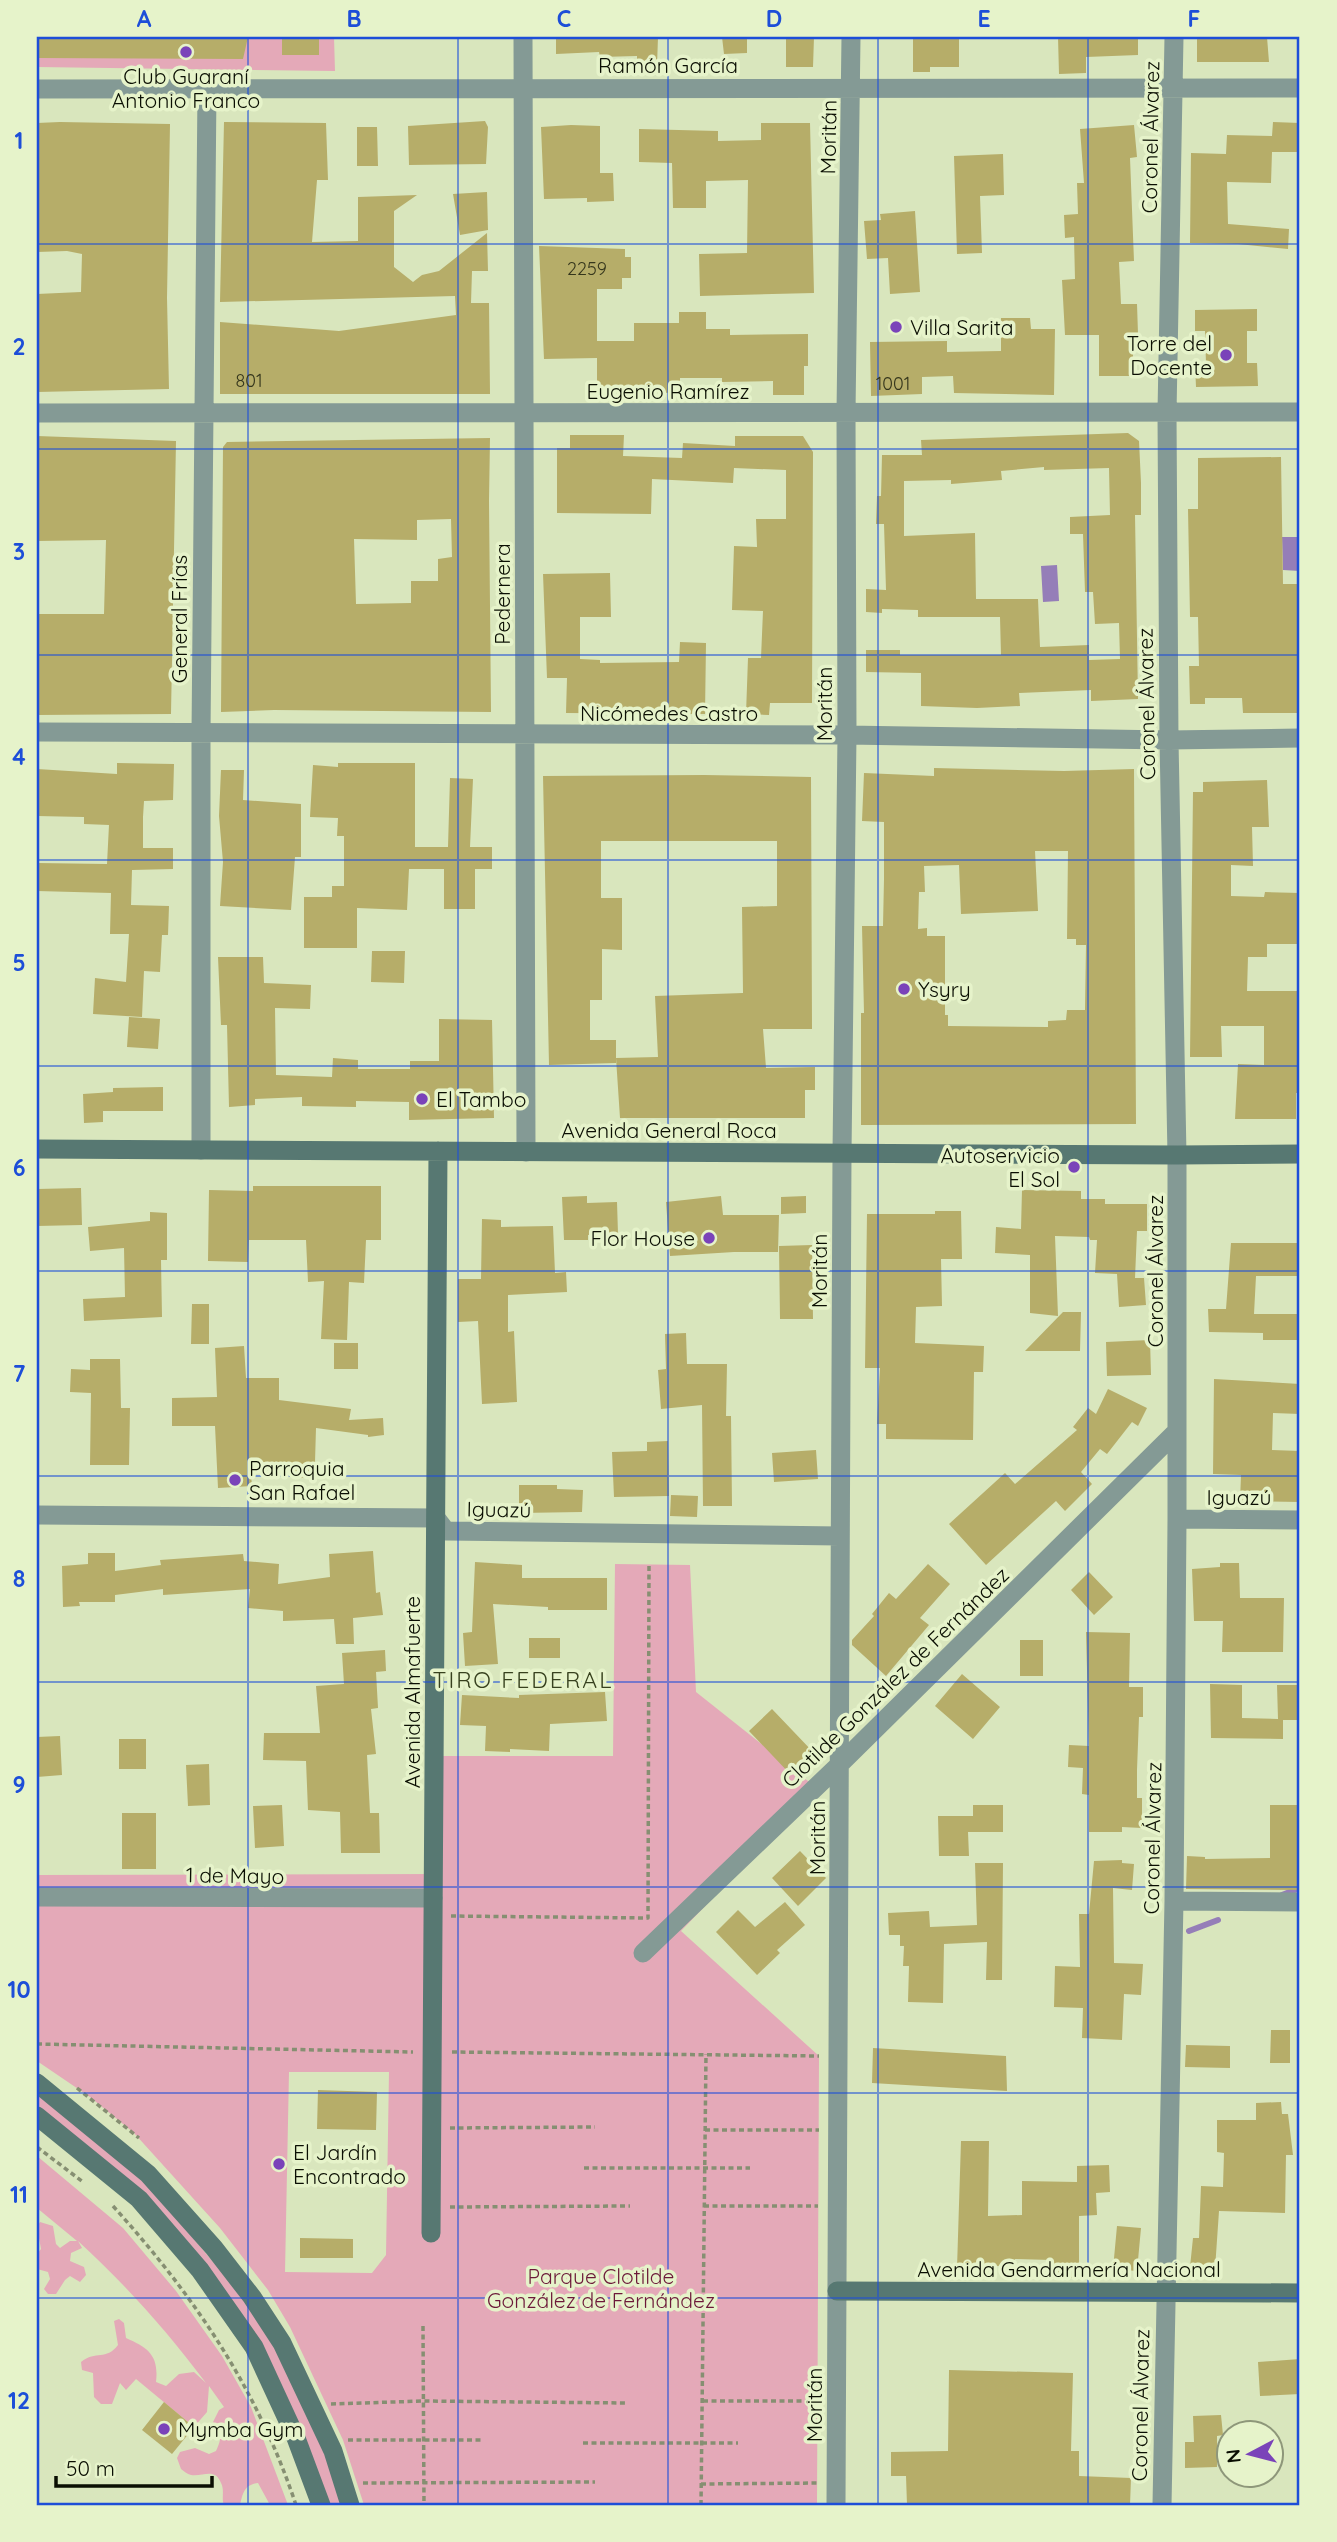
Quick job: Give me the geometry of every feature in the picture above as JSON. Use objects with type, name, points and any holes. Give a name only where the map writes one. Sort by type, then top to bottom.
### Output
[{"type":"main road","name":"Avenida General Roca","points":[[37,1149],[1300,1154]]},
{"type":"main road","name":"Avenida Almafuerte","points":[[431,2234],[438,1151]]},
{"type":"main road","points":[[37,2083],[148,2174],[214,2248],[252,2297],[282,2343],[333,2451],[350,2505]]},
{"type":"main road","points":[[37,2116],[139,2199],[200,2270],[254,2347],[296,2438],[321,2505]]},
{"type":"main road","name":"Avenida Gendarmería Nacional","points":[[837,2291],[1300,2293]]},
{"type":"street","name":"Pedernera","points":[[523,37],[526,1152]]},
{"type":"street","name":"Moritán","points":[[836,2505],[842,1153],[847,735],[846,413],[851,37]]},
{"type":"street","name":"Coronel Álvarez","points":[[1162,2505],[1164,2293],[1174,1901],[1177,1519],[1177,1155],[1169,740],[1167,413],[1174,37]]},
{"type":"street","name":"Ramón García","points":[[37,89],[1300,88]]},
{"type":"street","name":"General Frías","points":[[201,1150],[206,89]]},
{"type":"street","name":"Eugenio Ramírez","points":[[37,413],[1300,412]]},
{"type":"street","name":"Nicómedes Castro","points":[[37,733],[847,735],[1169,740],[1300,738]]},
{"type":"street","name":"Clotilde González de Fernández","points":[[643,1953],[840,1764],[1177,1431]]},
{"type":"street","name":"Iguazú","points":[[37,1516],[436,1518],[446,1531],[840,1536]]},
{"type":"street","name":"Iguazú","points":[[1177,1519],[1300,1520]]},
{"type":"street","name":"1 de Mayo","points":[[37,1897],[433,1907]]},
{"type":"street","points":[[1174,1901],[1300,1902]]},
{"type":"path","points":[[433,1907],[648,1919],[649,1564]]},
{"type":"path","points":[[701,2505],[706,2054]]},
{"type":"path","points":[[432,2128],[595,2127]]},
{"type":"path","points":[[705,2130],[838,2130]]},
{"type":"path","points":[[37,2147],[89,2186]]},
{"type":"path","points":[[584,2168],[750,2168]]},
{"type":"path","points":[[107,2200],[150,2247],[218,2337],[256,2406],[281,2462],[296,2505]]},
{"type":"path","points":[[431,2207],[630,2206]]},
{"type":"path","points":[[704,2206],[838,2206]]},
{"type":"path","points":[[424,2326],[424,2505]]},
{"type":"path","points":[[324,2404],[424,2401],[626,2403]]},
{"type":"path","points":[[703,2401],[837,2401]]},
{"type":"path","points":[[343,2440],[482,2440]]},
{"type":"path","points":[[583,2443],[738,2443]]},
{"type":"path","points":[[358,2483],[595,2482]]},
{"type":"path","points":[[701,2484],[836,2483]]},
{"type":"green space","name":"Club Guaraní Antonio Franco","points":[[37,37],[334,37],[335,71],[37,67]]},
{"type":"green space","name":"Parque Clotilde González de Fernández","points":[[615,1564],[690,1565],[696,1692],[818,1789],[681,1931],[819,2056],[817,2505],[364,2505],[343,2440],[290,2327],[268,2290],[220,2228],[134,2133],[90,2097],[37,2061],[37,1875],[438,1874],[440,1756],[613,1756]],"holes":[[[289,2072],[389,2072],[386,2255],[372,2273],[285,2272]]]},
{"type":"green space","points":[[37,2091],[143,2178],[254,2311],[278,2351],[322,2447],[343,2505],[330,2505],[311,2453],[174,2233],[37,2109]]},
{"type":"green space","points":[[37,2156],[123,2228],[176,2291],[222,2356],[251,2407],[288,2505],[270,2505],[258,2483],[247,2488],[240,2505],[224,2505],[222,2486],[215,2475],[191,2475],[181,2469],[177,2458],[180,2452],[195,2448],[209,2454],[216,2451],[219,2445],[220,2437],[213,2422],[219,2410],[224,2407],[209,2386],[207,2412],[194,2427],[136,2379],[126,2390],[120,2383],[112,2404],[101,2404],[94,2397],[93,2373],[82,2370],[81,2362],[114,2350],[118,2345],[114,2321],[119,2319],[124,2323],[126,2338],[141,2345],[154,2359],[156,2382],[166,2386],[179,2374],[194,2372],[206,2383],[145,2309],[78,2241],[82,2248],[71,2253],[70,2261],[84,2267],[86,2275],[80,2282],[70,2276],[56,2294],[48,2294],[44,2289],[50,2279],[48,2272],[37,2269],[37,2254],[41,2249],[37,2227],[40,2222],[53,2226],[56,2244],[60,2248],[70,2241],[77,2241],[37,2208]]},
{"type":"shaded area","points":[[1282,537],[1300,537],[1300,571],[1283,570]]},
{"type":"shaded area","points":[[1057,565],[1059,601],[1043,602],[1041,566]]},
{"type":"building","points":[[37,37],[248,37],[243,59],[37,58]]},
{"type":"building","points":[[282,37],[319,37],[319,55],[282,55]]},
{"type":"building","points":[[556,37],[658,37],[657,66],[637,66],[637,56],[600,57],[599,52],[556,54]]},
{"type":"building","points":[[722,37],[747,37],[747,53],[724,54]]},
{"type":"building","points":[[786,37],[814,37],[813,67],[786,67]]},
{"type":"building","points":[[913,37],[959,37],[959,67],[930,67],[930,72],[913,72]]},
{"type":"building","points":[[1058,37],[1138,37],[1138,55],[1086,57],[1086,73],[1059,74]]},
{"type":"building","points":[[1197,37],[1267,37],[1269,62],[1197,62]]},
{"type":"building","points":[[485,121],[488,127],[486,164],[409,165],[408,126]]},
{"type":"building","points":[[224,122],[326,123],[328,180],[317,180],[312,242],[358,241],[358,197],[417,195],[394,211],[394,267],[413,282],[422,275],[439,271],[487,233],[488,271],[472,271],[471,303],[489,303],[490,394],[220,394],[220,322],[339,331],[456,315],[455,296],[220,302]]},
{"type":"building","points":[[1273,122],[1300,123],[1300,152],[1272,152],[1271,183],[1227,182],[1228,224],[1289,229],[1288,249],[1190,243],[1191,153],[1226,154],[1227,135],[1272,136]]},
{"type":"building","points":[[37,123],[170,124],[167,298],[169,389],[37,392],[37,294],[81,292],[82,254],[67,251],[37,252]]},
{"type":"building","points":[[761,123],[810,123],[814,293],[700,296],[699,254],[747,253],[748,180],[706,181],[706,208],[673,208],[672,163],[639,162],[639,129],[718,131],[718,141],[761,140]]},
{"type":"building","points":[[1134,125],[1137,157],[1130,158],[1134,261],[1119,262],[1121,304],[1137,304],[1138,334],[1133,334],[1133,376],[1099,376],[1099,335],[1065,335],[1062,280],[1075,279],[1074,237],[1065,238],[1064,215],[1078,214],[1077,183],[1084,183],[1080,129]]},
{"type":"building","points":[[600,126],[600,173],[613,173],[614,201],[587,202],[587,198],[544,199],[541,127]]},
{"type":"building","points":[[357,127],[377,127],[378,166],[357,166]]},
{"type":"building","points":[[1003,154],[1004,195],[980,196],[982,253],[957,254],[954,156]]},
{"type":"building","points":[[487,192],[488,230],[460,235],[453,194]]},
{"type":"building","points":[[915,211],[920,292],[890,294],[888,258],[867,259],[864,221],[881,220],[880,214]]},
{"type":"building","points":[[539,246],[625,249],[625,257],[631,257],[631,278],[622,278],[622,289],[597,289],[597,341],[634,341],[634,323],[679,323],[679,312],[706,312],[706,329],[730,329],[730,335],[808,334],[804,395],[773,395],[773,381],[722,382],[722,378],[680,378],[680,393],[597,392],[597,358],[544,359]]},
{"type":"building","name":"Torre del Docente","points":[[1257,309],[1257,331],[1247,331],[1247,363],[1257,363],[1258,386],[1196,387],[1195,364],[1206,364],[1205,331],[1195,331],[1195,310]]},
{"type":"building","points":[[1001,318],[1030,318],[1031,329],[1055,329],[1054,395],[954,393],[953,376],[922,377],[922,394],[871,396],[870,342],[947,341],[947,352],[1001,351]]},
{"type":"building","points":[[1128,433],[1139,441],[1141,515],[1135,515],[1138,699],[1091,701],[1091,690],[1019,693],[1020,706],[921,706],[921,673],[866,672],[866,650],[900,650],[900,655],[1001,655],[1000,617],[918,617],[918,610],[882,609],[882,613],[866,612],[866,589],[886,590],[884,524],[876,524],[877,496],[881,496],[882,455],[922,455],[921,440]],"holes":[[[1044,467],[1044,470],[1109,468],[1110,515],[1070,517],[1070,534],[1083,534],[1085,592],[1093,592],[1095,624],[1119,623],[1120,659],[1089,660],[1089,645],[1040,647],[1038,599],[976,599],[975,533],[904,536],[904,481],[951,480],[951,484],[1002,480],[1001,471]]]},
{"type":"building","points":[[570,435],[624,435],[623,456],[682,458],[683,443],[735,446],[735,436],[803,436],[813,452],[812,703],[770,703],[769,715],[746,714],[748,658],[761,658],[763,611],[732,610],[734,546],[757,547],[756,519],[786,519],[786,470],[734,468],[733,483],[652,479],[651,514],[557,513],[557,448],[570,448]]},
{"type":"building","points":[[37,436],[176,441],[171,714],[37,715],[37,614],[104,614],[106,540],[37,541]]},
{"type":"building","points":[[490,438],[491,712],[221,712],[223,447],[227,442]],"holes":[[[451,519],[452,557],[438,559],[438,581],[411,581],[411,603],[356,604],[354,539],[417,540],[417,520]]]},
{"type":"building","points":[[1281,457],[1283,584],[1300,584],[1300,713],[1243,713],[1242,698],[1205,698],[1205,704],[1190,704],[1189,666],[1199,666],[1198,617],[1190,617],[1188,509],[1198,509],[1198,458]]},
{"type":"building","points":[[610,573],[611,617],[580,617],[580,659],[600,660],[600,663],[679,662],[680,642],[706,643],[705,714],[566,713],[567,678],[547,678],[543,574]]},
{"type":"building","points":[[117,763],[174,764],[173,800],[144,801],[143,817],[143,848],[173,848],[173,869],[132,870],[131,905],[169,906],[168,935],[162,935],[160,972],[144,971],[142,1017],[93,1014],[95,978],[126,982],[129,934],[110,934],[111,893],[37,891],[37,863],[107,864],[109,825],[84,824],[84,817],[37,816],[37,769],[117,774]]},
{"type":"building","points":[[338,763],[415,763],[415,847],[448,847],[450,778],[473,779],[470,847],[492,847],[492,869],[475,869],[475,909],[444,909],[444,869],[409,869],[407,910],[357,908],[357,948],[304,948],[304,897],[332,897],[332,886],[344,886],[344,836],[337,836],[338,818],[310,817],[313,765],[338,767]]},
{"type":"building","points":[[934,768],[1064,771],[1134,769],[1136,1124],[861,1125],[861,1013],[864,1013],[862,926],[883,926],[884,879],[884,822],[862,821],[864,773],[934,776]],"holes":[[[1035,851],[1068,851],[1067,939],[1076,939],[1076,945],[1086,945],[1085,1010],[1067,1010],[1066,1020],[1048,1021],[1048,1027],[948,1026],[948,1015],[945,1015],[945,936],[927,936],[927,928],[918,929],[919,892],[925,892],[924,866],[959,865],[961,914],[1038,911]]]},
{"type":"building","points":[[221,770],[244,770],[243,800],[301,804],[301,857],[295,857],[291,910],[220,906],[223,862],[219,816]]},
{"type":"building","points":[[543,776],[811,777],[812,1029],[763,1029],[766,1068],[815,1067],[815,1090],[805,1090],[805,1118],[620,1118],[616,1058],[616,1063],[549,1065]],"holes":[[[601,841],[777,841],[777,906],[742,907],[743,993],[655,996],[658,1057],[616,1058],[616,1040],[590,1040],[590,1000],[602,1000],[602,949],[622,950],[622,898],[601,898]]]},
{"type":"building","points":[[1267,780],[1269,827],[1252,827],[1253,866],[1231,865],[1231,896],[1264,897],[1265,892],[1300,893],[1300,944],[1267,944],[1267,957],[1248,957],[1247,991],[1300,991],[1300,1093],[1296,1093],[1296,1119],[1235,1119],[1238,1064],[1264,1065],[1264,1026],[1221,1026],[1222,1057],[1190,1057],[1193,792],[1203,792],[1203,782]]},
{"type":"building","points":[[372,951],[405,951],[404,983],[371,982]]},
{"type":"building","points":[[218,957],[263,957],[264,983],[311,985],[310,1009],[275,1008],[276,1075],[332,1077],[333,1058],[358,1060],[358,1069],[410,1069],[410,1061],[439,1061],[439,1019],[492,1020],[494,1118],[409,1120],[409,1102],[356,1101],[356,1107],[302,1106],[302,1097],[255,1099],[255,1105],[229,1107],[227,1025],[221,1025]]},
{"type":"building","points":[[129,1017],[160,1019],[158,1049],[127,1047]]},
{"type":"building","points":[[163,1087],[163,1111],[103,1111],[103,1122],[84,1123],[83,1094],[113,1092],[113,1088]]},
{"type":"building","points":[[253,1186],[381,1186],[381,1240],[366,1240],[364,1283],[349,1282],[347,1340],[321,1339],[324,1281],[308,1282],[306,1240],[249,1240],[248,1262],[208,1261],[209,1190],[253,1191]]},
{"type":"building","points":[[81,1188],[82,1225],[37,1226],[37,1189]]},
{"type":"building","points":[[1022,1190],[1081,1191],[1081,1199],[1105,1199],[1105,1204],[1147,1204],[1147,1231],[1137,1231],[1135,1278],[1144,1278],[1146,1305],[1119,1307],[1117,1274],[1095,1273],[1097,1240],[1090,1240],[1089,1237],[1055,1236],[1058,1316],[1030,1313],[1030,1255],[995,1253],[996,1227],[1021,1229]]},
{"type":"building","points":[[587,1196],[587,1203],[617,1202],[618,1234],[588,1235],[588,1240],[564,1240],[562,1197]]},
{"type":"building","points":[[721,1196],[723,1215],[779,1215],[778,1252],[670,1256],[666,1202]]},
{"type":"building","points":[[806,1196],[806,1213],[781,1214],[781,1197]]},
{"type":"building","points":[[935,1211],[961,1211],[962,1259],[941,1259],[942,1306],[916,1307],[915,1343],[984,1346],[983,1372],[974,1372],[973,1440],[886,1439],[886,1424],[877,1424],[880,1368],[865,1368],[867,1214],[935,1214]]},
{"type":"building","points":[[150,1212],[167,1213],[167,1260],[161,1260],[162,1317],[84,1321],[83,1299],[125,1297],[124,1248],[90,1251],[88,1227],[150,1221]]},
{"type":"building","points":[[482,1219],[501,1220],[501,1227],[553,1226],[555,1273],[566,1272],[567,1292],[508,1295],[508,1332],[514,1331],[517,1402],[482,1404],[478,1321],[458,1322],[458,1279],[481,1279]]},
{"type":"building","points":[[1231,1243],[1300,1243],[1300,1276],[1256,1276],[1254,1314],[1300,1314],[1300,1340],[1263,1340],[1263,1333],[1209,1332],[1208,1309],[1226,1309]]},
{"type":"building","points":[[812,1245],[813,1319],[780,1319],[779,1246]]},
{"type":"building","points":[[192,1304],[209,1304],[209,1344],[191,1344]]},
{"type":"building","points":[[1063,1312],[1081,1312],[1080,1351],[1025,1351]]},
{"type":"building","points":[[686,1333],[687,1364],[727,1364],[726,1416],[731,1416],[732,1506],[703,1506],[702,1405],[661,1409],[658,1370],[666,1369],[665,1334]]},
{"type":"building","points":[[1150,1340],[1151,1375],[1107,1376],[1106,1342]]},
{"type":"building","points":[[334,1343],[358,1343],[358,1369],[334,1369]]},
{"type":"building","points":[[244,1346],[246,1378],[279,1378],[279,1400],[351,1409],[349,1420],[383,1418],[384,1435],[368,1437],[316,1428],[315,1462],[311,1462],[311,1478],[289,1477],[289,1463],[250,1462],[252,1486],[218,1488],[215,1426],[172,1426],[172,1398],[217,1397],[215,1348]]},
{"type":"building","points":[[90,1359],[120,1359],[121,1408],[130,1408],[129,1465],[90,1465],[91,1393],[70,1392],[71,1369],[90,1370]]},
{"type":"building","points":[[1214,1379],[1300,1384],[1300,1414],[1273,1413],[1272,1450],[1300,1451],[1300,1502],[1240,1501],[1241,1475],[1213,1474]]},
{"type":"building","points":[[1108,1389],[1147,1408],[1138,1426],[1132,1422],[1107,1454],[1100,1449],[1081,1472],[1092,1484],[1065,1511],[1056,1501],[986,1565],[949,1524],[1005,1473],[1015,1484],[1077,1430],[1073,1427],[1088,1408],[1096,1414]]},
{"type":"building","points":[[668,1441],[669,1496],[614,1497],[612,1452],[647,1451],[647,1442]]},
{"type":"building","points":[[816,1450],[818,1479],[774,1482],[772,1453]]},
{"type":"building","points":[[519,1485],[557,1485],[557,1489],[583,1490],[582,1512],[519,1513]]},
{"type":"building","points":[[671,1495],[698,1496],[697,1517],[670,1516]]},
{"type":"building","points":[[373,1551],[376,1593],[380,1592],[383,1615],[353,1618],[354,1644],[336,1644],[334,1619],[283,1621],[283,1611],[248,1608],[250,1589],[163,1595],[163,1589],[115,1595],[115,1602],[79,1602],[80,1606],[63,1607],[62,1566],[88,1564],[88,1553],[115,1553],[115,1571],[161,1565],[160,1560],[243,1554],[244,1561],[279,1564],[278,1584],[330,1577],[329,1554]]},
{"type":"building","points":[[475,1562],[522,1565],[522,1578],[607,1578],[607,1610],[548,1610],[548,1607],[493,1604],[498,1664],[465,1666],[463,1633],[472,1632]]},
{"type":"building","points":[[1220,1563],[1239,1563],[1240,1598],[1284,1598],[1283,1652],[1222,1652],[1223,1621],[1194,1621],[1192,1569],[1220,1567]]},
{"type":"building","points":[[928,1564],[950,1584],[920,1618],[929,1625],[886,1676],[852,1645],[852,1640],[874,1616],[872,1614],[889,1593],[896,1599]]},
{"type":"building","points":[[1089,1572],[1113,1597],[1094,1615],[1071,1590]]},
{"type":"building","points":[[1086,1632],[1130,1633],[1129,1687],[1143,1687],[1143,1717],[1139,1717],[1137,1770],[1137,1798],[1142,1798],[1142,1828],[1122,1827],[1122,1832],[1089,1832],[1089,1795],[1082,1794],[1083,1768],[1068,1767],[1069,1745],[1089,1746]]},
{"type":"building","points":[[529,1638],[560,1638],[560,1658],[529,1658]]},
{"type":"building","points":[[1020,1640],[1043,1640],[1043,1676],[1020,1676]]},
{"type":"building","points":[[385,1650],[386,1671],[376,1672],[378,1708],[371,1709],[376,1754],[367,1755],[370,1813],[379,1813],[380,1853],[341,1853],[340,1812],[308,1810],[306,1761],[263,1760],[264,1733],[320,1733],[316,1686],[344,1684],[342,1653]]},
{"type":"building","points":[[962,1674],[1000,1707],[973,1739],[935,1706]]},
{"type":"building","points":[[1210,1684],[1242,1685],[1242,1718],[1278,1719],[1277,1685],[1300,1685],[1300,1720],[1283,1720],[1283,1739],[1211,1738]]},
{"type":"building","points":[[605,1692],[607,1721],[550,1724],[549,1751],[485,1751],[486,1726],[460,1725],[462,1695],[519,1698],[519,1695]]},
{"type":"building","points":[[772,1709],[814,1753],[791,1775],[749,1731]]},
{"type":"building","points":[[60,1736],[62,1775],[37,1777],[37,1737]]},
{"type":"building","points":[[119,1739],[146,1739],[146,1769],[119,1769]]},
{"type":"building","points":[[209,1764],[210,1805],[188,1806],[186,1765]]},
{"type":"building","points":[[282,1805],[284,1846],[255,1848],[253,1806]]},
{"type":"building","points":[[973,1805],[1003,1805],[1003,1832],[968,1832],[969,1856],[939,1856],[938,1816],[973,1816]]},
{"type":"building","points":[[1270,1805],[1300,1805],[1300,1890],[1186,1889],[1187,1856],[1205,1859],[1270,1858]]},
{"type":"building","points":[[122,1813],[156,1813],[156,1869],[122,1869]]},
{"type":"building","points":[[800,1851],[826,1878],[798,1906],[772,1878]]},
{"type":"building","points":[[1122,1860],[1122,1863],[1134,1864],[1132,1890],[1113,1888],[1114,1963],[1143,1964],[1141,1995],[1124,1994],[1122,2040],[1082,2038],[1083,2008],[1054,2007],[1055,1966],[1080,1967],[1079,1914],[1089,1914],[1094,1861]]},
{"type":"building","points":[[975,1863],[1003,1863],[1002,1980],[986,1980],[987,1942],[944,1944],[943,2003],[908,2002],[909,1966],[903,1966],[904,1946],[900,1946],[900,1935],[889,1935],[888,1913],[929,1911],[930,1927],[977,1925]]},
{"type":"building","points":[[785,1902],[805,1925],[777,1950],[780,1953],[757,1975],[716,1932],[738,1910],[755,1927]]},
{"type":"building","points":[[1271,2030],[1290,2030],[1290,2063],[1270,2063]]},
{"type":"building","points":[[1186,2045],[1230,2046],[1230,2068],[1185,2067]]},
{"type":"building","points":[[873,2048],[1006,2056],[1007,2091],[872,2083]]},
{"type":"building","points":[[318,2090],[377,2092],[376,2130],[317,2129]]},
{"type":"building","points":[[1281,2102],[1282,2114],[1288,2114],[1293,2155],[1286,2155],[1285,2213],[1219,2211],[1215,2269],[1190,2267],[1193,2238],[1199,2238],[1201,2186],[1223,2187],[1224,2153],[1217,2152],[1217,2120],[1256,2120],[1256,2103]]},
{"type":"building","points":[[961,2141],[989,2141],[988,2216],[1022,2215],[1022,2181],[1077,2182],[1077,2166],[1109,2165],[1110,2192],[1096,2193],[1097,2215],[1079,2216],[1079,2278],[1051,2278],[1051,2260],[1015,2259],[1015,2265],[957,2268]]},
{"type":"building","points":[[1117,2226],[1141,2228],[1137,2271],[1113,2269]]},
{"type":"building","points":[[300,2238],[353,2239],[353,2258],[300,2258]]},
{"type":"building","points":[[1300,2359],[1300,2394],[1260,2396],[1258,2362]]},
{"type":"building","points":[[949,2370],[1073,2373],[1071,2451],[1079,2451],[1079,2476],[1131,2478],[1130,2505],[907,2505],[906,2476],[891,2476],[891,2452],[948,2451]]},
{"type":"building","points":[[164,2402],[194,2427],[172,2454],[142,2430]]},
{"type":"building","points":[[1221,2415],[1222,2420],[1214,2420],[1214,2467],[1185,2468],[1185,2442],[1194,2442],[1193,2416]]},
{"type":"waterway","points":[[1282,1895],[1300,1888]]},
{"type":"waterway","points":[[1189,1931],[1218,1920]]},
{"type":"place","name":"Club Guaraní Antonio Franco","points":[[186,52]]},
{"type":"place","name":"Villa Sarita","points":[[896,327]]},
{"type":"place","name":"Torre del Docente","points":[[1226,355]]},
{"type":"place","name":"Ysyry","points":[[904,989]]},
{"type":"place","name":"El Tambo","points":[[422,1099]]},
{"type":"place","name":"Autoservicio El Sol","points":[[1074,1167]]},
{"type":"place","name":"Flor House","points":[[709,1238]]},
{"type":"place","name":"Parroquia San Rafael","points":[[235,1480]]},
{"type":"place","name":"El Jardín Encontrado","points":[[279,2164]]},
{"type":"place","name":"Mymba Gym","points":[[164,2429]]},
{"type":"district","name":"TIRO FEDERAL","points":[[523,1679]]}]
